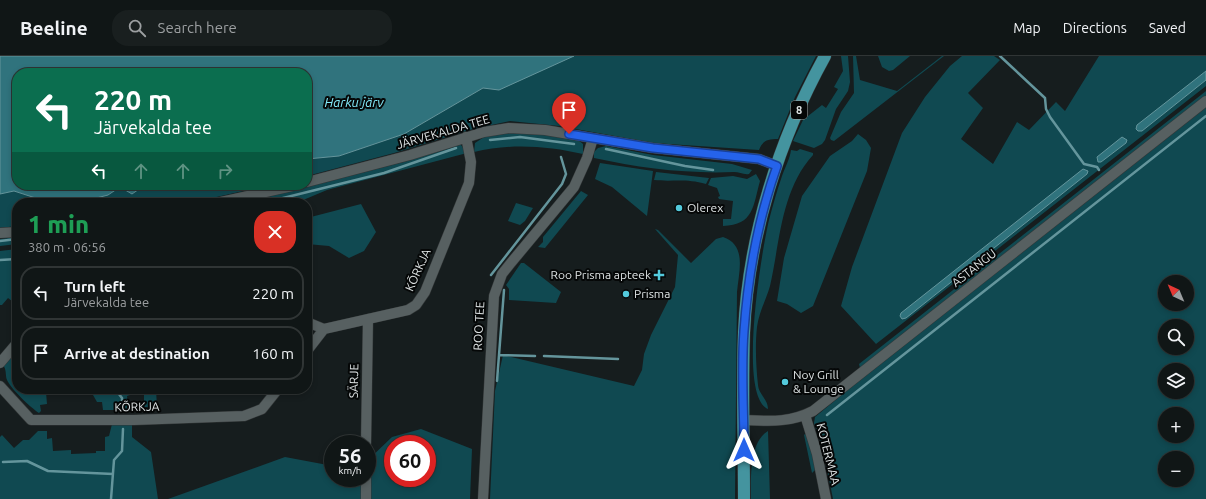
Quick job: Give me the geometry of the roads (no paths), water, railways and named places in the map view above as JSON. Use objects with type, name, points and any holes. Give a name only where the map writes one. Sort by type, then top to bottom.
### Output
[{"type":"main road","name":"8","points":[[744,499],[744,332],[749,283],[759,227],[777,166],[803,98],[824,56]]},
{"type":"street","name":"ASTANGU","points":[[744,420],[785,421],[805,415],[845,387],[1206,101]]},
{"type":"street","name":"JÄRVEKALDA TEE","points":[[312,181],[410,155],[496,129],[520,128],[653,148],[759,159],[777,166]]},
{"type":"street","name":"KÕRKJA","points":[[324,329],[408,310],[416,305],[424,292],[469,183],[471,162],[466,137]]},
{"type":"street","name":"ROO TEE","points":[[482,499],[494,296],[502,274],[574,187],[587,158],[593,138]]},
{"type":"street","points":[[238,198],[274,190]]},
{"type":"street","points":[[0,233],[12,232]]},
{"type":"street","name":"SÄRJE","points":[[366,435],[368,319]]},
{"type":"street","points":[[312,324],[324,329],[312,345]]},
{"type":"street","points":[[0,363],[12,349]]},
{"type":"street","name":"KÕRKJA","points":[[0,386],[31,420],[134,420],[244,416],[262,409],[274,394]]},
{"type":"street","name":"KOTERMAA","points":[[805,415],[817,454],[826,499]]},
{"type":"street","points":[[366,487],[366,499]]},
{"type":"water","name":"Harku järv","points":[[0,56],[574,56],[499,90],[483,88],[404,134],[339,156],[312,159],[312,68],[12,68],[12,190],[116,190],[108,195],[96,198],[36,198],[14,191],[0,194]]},
{"type":"water","points":[[1206,71],[1206,80],[1142,131],[1138,131],[1136,129],[1137,125]]},
{"type":"water","points":[[1122,137],[1127,140],[1126,143],[1101,162],[1098,162],[1097,157]]},
{"type":"water","points":[[1083,169],[1088,171],[1087,174],[906,318],[902,319],[900,316],[901,313]]},
{"type":"water","name":"Harku järv","points":[[125,190],[138,190],[132,194]]},
{"type":"waterway","points":[[1000,56],[1045,98],[1046,109],[1050,117],[1084,164],[1097,167],[1099,170]]},
{"type":"waterway","points":[[827,415],[1206,116]]},
{"type":"waterway","points":[[490,140],[520,137],[574,144]]},
{"type":"waterway","points":[[283,198],[384,173],[456,148]]},
{"type":"waterway","points":[[606,149],[685,166],[713,170]]},
{"type":"waterway","points":[[491,275],[562,184],[566,174],[561,157]]},
{"type":"waterway","points":[[0,241],[12,240]]},
{"type":"waterway","points":[[0,260],[12,259]]},
{"type":"waterway","points":[[497,381],[504,290]]},
{"type":"waterway","points":[[499,355],[535,356]]},
{"type":"waterway","points":[[544,356],[618,359]]},
{"type":"waterway","points":[[119,394],[122,398],[122,405]]},
{"type":"waterway","points":[[111,499],[114,460],[122,451],[123,429]]},
{"type":"waterway","points":[[3,462],[27,461],[48,471],[113,474]]},
{"type":"place","name":"Olerex","points":[[679,208]]},
{"type":"place","name":"Roo Prisma apteek","points":[[659,275]]},
{"type":"place","name":"Prisma","points":[[626,294]]},
{"type":"place","name":"Noy Grill & Lounge","points":[[785,382]]}]
